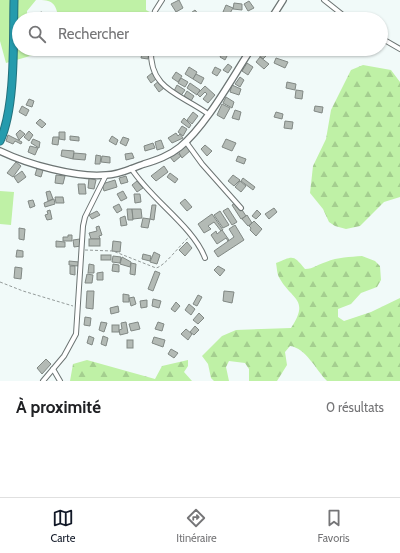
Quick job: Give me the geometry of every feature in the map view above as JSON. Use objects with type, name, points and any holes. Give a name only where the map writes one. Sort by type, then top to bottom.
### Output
[{"type":"highway","points":[[13,12],[14,0]]},
{"type":"highway","points":[[0,141],[4,132],[9,106],[12,42]]},
{"type":"street","points":[[155,12],[162,0]]},
{"type":"street","points":[[275,12],[283,0]]},
{"type":"street","points":[[324,0],[339,12]]},
{"type":"street","points":[[388,42],[400,48]]},
{"type":"street","points":[[152,56],[153,71],[163,84],[175,95],[208,114]]},
{"type":"street","points":[[0,151],[21,160],[54,169],[89,175],[106,176],[163,157],[172,153],[186,142],[208,114],[246,56]]},
{"type":"street","points":[[186,142],[202,164],[241,208]]},
{"type":"street","points":[[131,168],[143,186],[192,237],[203,251],[205,258]]},
{"type":"street","points":[[43,381],[74,338],[79,308],[85,217],[106,176]]},
{"type":"street","points":[[53,369],[60,381]]},
{"type":"path","points":[[82,250],[113,251],[156,268],[160,267],[174,250],[192,237]]},
{"type":"path","points":[[0,282],[23,291],[79,308]]},
{"type":"green space","points":[[0,0],[36,0],[27,12],[12,12],[12,56],[30,56],[6,63],[0,41]]},
{"type":"green space","points":[[36,0],[146,0],[146,10],[150,12],[57,12],[52,3]]},
{"type":"green space","points":[[363,65],[391,70],[400,82],[400,197],[384,202],[360,226],[346,229],[335,226],[329,222],[323,209],[310,193],[313,166],[326,139],[331,110],[351,70]]},
{"type":"green space","points":[[0,191],[14,192],[11,225],[0,224]]},
{"type":"green space","points":[[362,256],[375,261],[380,266],[381,280],[377,287],[361,293],[351,304],[338,309],[338,317],[344,321],[371,312],[400,298],[400,381],[327,381],[306,355],[290,346],[285,352],[287,365],[277,381],[249,381],[249,369],[245,363],[229,361],[226,367],[229,381],[214,381],[211,378],[208,364],[202,356],[222,336],[236,330],[291,328],[299,311],[299,305],[297,300],[279,277],[276,263],[292,258],[298,261],[305,269],[308,269],[335,259]]},
{"type":"green space","points":[[87,360],[155,379],[162,366],[188,360],[188,366],[184,372],[192,381],[70,381],[73,364]]},
{"type":"building","points":[[179,0],[183,8],[176,12],[171,4]]},
{"type":"building","points":[[249,1],[254,8],[248,11],[244,4]]},
{"type":"building","points":[[234,3],[242,4],[242,10],[233,9]]},
{"type":"building","points":[[226,5],[233,8],[231,12],[223,12]]},
{"type":"building","points":[[142,56],[148,56],[148,59],[141,58]]},
{"type":"building","points":[[220,56],[227,56],[225,60]]},
{"type":"building","points":[[260,57],[269,64],[264,69],[256,62]]},
{"type":"building","points":[[276,58],[288,62],[285,68],[274,63]]},
{"type":"building","points":[[247,63],[253,67],[248,75],[242,71]]},
{"type":"building","points":[[228,64],[232,67],[228,73],[223,70]]},
{"type":"building","points":[[189,67],[197,72],[193,79],[185,74]]},
{"type":"building","points":[[215,67],[221,70],[217,76],[212,73]]},
{"type":"building","points":[[176,72],[182,76],[178,82],[172,78]]},
{"type":"building","points":[[152,73],[156,79],[151,83],[147,77]]},
{"type":"building","points":[[196,74],[204,78],[201,84],[193,79]]},
{"type":"building","points":[[240,77],[244,80],[240,87],[235,84]]},
{"type":"building","points":[[181,78],[188,82],[185,87],[178,83]]},
{"type":"building","points":[[159,81],[164,88],[159,92],[154,85]]},
{"type":"building","points":[[287,82],[296,84],[295,90],[286,88]]},
{"type":"building","points":[[190,83],[200,90],[197,95],[187,88]]},
{"type":"building","points":[[177,85],[185,90],[180,97],[174,91]]},
{"type":"building","points":[[232,85],[241,89],[239,95],[230,92]]},
{"type":"building","points":[[205,86],[215,95],[208,103],[203,99],[207,94],[205,92],[200,97],[197,94]]},
{"type":"building","points":[[296,90],[303,91],[302,99],[295,98]]},
{"type":"building","points":[[187,91],[194,96],[191,101],[184,96]]},
{"type":"building","points":[[226,97],[234,102],[232,108],[223,103]]},
{"type":"building","points":[[29,99],[34,101],[32,107],[26,105]]},
{"type":"building","points":[[222,104],[230,108],[224,119],[217,115]]},
{"type":"building","points":[[22,106],[29,110],[26,116],[19,112]]},
{"type":"building","points":[[315,106],[323,107],[322,113],[314,111]]},
{"type":"building","points":[[235,110],[241,112],[239,120],[232,118]]},
{"type":"building","points":[[193,112],[198,116],[192,124],[187,120]]},
{"type":"building","points":[[276,112],[283,114],[282,119],[274,117]]},
{"type":"building","points":[[184,118],[191,125],[189,128],[181,122]]},
{"type":"building","points":[[40,119],[46,124],[42,128],[36,123]]},
{"type":"building","points":[[285,121],[293,122],[292,129],[284,128]]},
{"type":"building","points":[[182,126],[187,129],[183,136],[178,132]]},
{"type":"building","points":[[20,130],[25,134],[19,140],[16,134]]},
{"type":"building","points":[[29,131],[33,135],[29,141],[24,137]]},
{"type":"building","points":[[59,132],[65,132],[65,140],[59,139]]},
{"type":"building","points":[[176,133],[178,136],[180,134],[183,138],[172,143],[168,138]]},
{"type":"building","points":[[8,135],[22,142],[21,144],[15,141],[13,144],[6,141]]},
{"type":"building","points":[[70,136],[79,137],[79,141],[70,140]]},
{"type":"building","points":[[112,136],[118,140],[116,145],[109,141]]},
{"type":"building","points":[[53,137],[59,137],[58,145],[52,144]]},
{"type":"building","points":[[123,137],[129,139],[126,146],[120,143]]},
{"type":"building","points":[[33,139],[40,142],[39,148],[31,143]]},
{"type":"building","points":[[226,139],[236,143],[232,151],[222,147]]},
{"type":"building","points":[[161,140],[164,148],[157,150],[155,142]]},
{"type":"building","points":[[153,143],[155,148],[145,151],[144,146]]},
{"type":"building","points":[[187,144],[191,150],[182,158],[178,151]]},
{"type":"building","points":[[205,145],[212,151],[207,156],[201,149]]},
{"type":"building","points":[[30,146],[38,148],[35,155],[28,152]]},
{"type":"building","points":[[62,150],[74,151],[73,159],[61,156]]},
{"type":"building","points":[[176,152],[181,156],[174,162],[170,157]]},
{"type":"building","points":[[74,153],[86,154],[85,160],[73,159]]},
{"type":"building","points":[[132,153],[134,158],[126,160],[125,154]]},
{"type":"building","points":[[96,155],[101,156],[100,164],[95,164]]},
{"type":"building","points":[[102,156],[110,157],[110,163],[101,162]]},
{"type":"building","points":[[238,156],[246,159],[244,164],[236,161]]},
{"type":"building","points":[[16,162],[21,166],[13,177],[7,173]]},
{"type":"building","points":[[38,165],[44,167],[41,177],[35,175]]},
{"type":"building","points":[[164,166],[168,172],[156,181],[151,176]]},
{"type":"building","points":[[22,171],[26,177],[18,183],[14,177]]},
{"type":"building","points":[[170,173],[178,179],[175,183],[167,177]]},
{"type":"building","points":[[56,175],[65,176],[63,184],[55,183]]},
{"type":"building","points":[[233,175],[240,180],[234,186],[228,181]]},
{"type":"building","points":[[126,176],[128,182],[121,184],[119,178]]},
{"type":"building","points":[[89,178],[96,180],[94,189],[88,188]]},
{"type":"building","points":[[243,178],[255,187],[253,190],[241,181]]},
{"type":"building","points":[[115,180],[117,187],[104,191],[102,184]]},
{"type":"building","points":[[137,181],[143,188],[137,192],[132,185]]},
{"type":"building","points":[[240,181],[246,186],[241,192],[235,187]]},
{"type":"building","points":[[78,184],[85,184],[86,194],[79,194]]},
{"type":"building","points":[[50,191],[53,199],[48,201],[46,192]]},
{"type":"building","points":[[123,191],[127,198],[121,201],[117,194]]},
{"type":"building","points":[[134,194],[140,194],[141,202],[135,203]]},
{"type":"building","points":[[55,197],[63,197],[64,203],[56,203]]},
{"type":"building","points":[[54,199],[55,204],[45,207],[44,203]]},
{"type":"building","points":[[185,199],[192,207],[187,211],[180,203]]},
{"type":"building","points":[[33,200],[35,206],[30,208],[28,201]]},
{"type":"building","points":[[237,202],[246,216],[241,219],[232,205]]},
{"type":"building","points":[[119,204],[122,210],[117,213],[113,207]]},
{"type":"building","points":[[152,205],[156,205],[154,220],[150,219]]},
{"type":"building","points":[[228,208],[237,222],[232,225],[223,211]]},
{"type":"building","points":[[274,208],[277,212],[269,219],[265,214]]},
{"type":"building","points":[[127,209],[132,209],[133,220],[128,220]]},
{"type":"building","points":[[132,209],[141,209],[142,218],[133,219]]},
{"type":"building","points":[[50,210],[52,219],[47,220],[45,215],[48,214],[47,211]]},
{"type":"building","points":[[257,210],[261,214],[256,219],[252,216]]},
{"type":"building","points":[[97,211],[100,215],[92,219],[89,215]]},
{"type":"building","points":[[220,211],[229,225],[223,228],[214,215]]},
{"type":"building","points":[[212,214],[223,230],[221,231],[214,222],[208,226],[211,229],[204,233],[198,224]]},
{"type":"building","points":[[247,215],[252,223],[248,226],[242,219]]},
{"type":"building","points":[[125,216],[127,225],[121,226],[120,218]]},
{"type":"building","points":[[143,218],[150,219],[148,228],[141,227]]},
{"type":"building","points":[[254,221],[262,229],[256,236],[250,230],[251,228],[249,226]]},
{"type":"building","points":[[235,225],[244,240],[218,257],[214,251],[234,237],[229,229]]},
{"type":"building","points":[[99,226],[102,235],[99,236],[100,239],[91,239],[89,233],[97,231],[96,227]]},
{"type":"building","points":[[19,228],[25,229],[24,240],[19,239]]},
{"type":"building","points":[[222,230],[229,240],[228,241],[226,238],[217,244],[211,235],[216,231],[217,234]]},
{"type":"building","points":[[68,235],[72,235],[72,241],[63,241],[63,237],[68,237]]},
{"type":"building","points":[[80,239],[81,246],[74,247],[73,240]]},
{"type":"building","points":[[89,239],[100,239],[100,246],[89,246]]},
{"type":"building","points":[[56,241],[65,242],[65,247],[56,247]]},
{"type":"building","points":[[113,241],[121,242],[120,252],[112,251]]},
{"type":"building","points":[[187,242],[192,248],[185,256],[179,250]]},
{"type":"building","points":[[17,250],[23,251],[23,257],[16,257]]},
{"type":"building","points":[[154,252],[160,255],[157,264],[150,262]]},
{"type":"building","points":[[143,254],[151,256],[150,261],[142,259]]},
{"type":"building","points":[[101,255],[111,255],[111,260],[101,260]]},
{"type":"building","points":[[113,256],[121,257],[120,263],[112,262]]},
{"type":"building","points":[[122,257],[131,262],[130,267],[120,264]]},
{"type":"building","points":[[69,261],[79,262],[78,266],[69,265]]},
{"type":"building","points":[[131,263],[136,264],[135,275],[130,274]]},
{"type":"building","points":[[89,264],[94,265],[94,273],[88,273]]},
{"type":"building","points":[[113,264],[119,265],[119,272],[112,271]]},
{"type":"building","points":[[70,266],[75,266],[75,275],[70,274]]},
{"type":"building","points":[[218,266],[225,270],[220,276],[214,270]]},
{"type":"building","points":[[15,267],[22,268],[21,279],[14,278]]},
{"type":"building","points":[[155,271],[160,273],[153,291],[148,289]]},
{"type":"building","points":[[103,272],[103,280],[97,280],[97,273]]},
{"type":"building","points":[[87,274],[93,275],[92,283],[85,283]]},
{"type":"building","points":[[87,291],[94,291],[93,309],[86,308]]},
{"type":"building","points":[[224,291],[234,292],[232,303],[223,301]]},
{"type":"building","points":[[123,294],[129,295],[129,302],[123,302]]},
{"type":"building","points":[[198,295],[202,297],[197,306],[193,304]]},
{"type":"building","points":[[134,297],[136,304],[131,306],[129,298]]},
{"type":"building","points":[[153,299],[161,301],[159,308],[152,306]]},
{"type":"building","points":[[147,300],[147,307],[141,308],[140,301]]},
{"type":"building","points":[[176,302],[180,306],[175,312],[171,309]]},
{"type":"building","points":[[189,304],[195,309],[191,315],[185,310]]},
{"type":"building","points":[[118,306],[119,312],[111,314],[110,308]]},
{"type":"building","points":[[199,313],[204,318],[198,324],[193,320]]},
{"type":"building","points":[[85,317],[91,318],[90,326],[84,325]]},
{"type":"building","points":[[101,322],[107,323],[104,332],[99,330]]},
{"type":"building","points":[[126,322],[128,333],[120,335],[119,330],[122,329],[121,323]]},
{"type":"building","points":[[138,322],[140,329],[131,331],[129,324]]},
{"type":"building","points":[[158,322],[164,324],[162,331],[155,329]]},
{"type":"building","points":[[112,325],[119,325],[119,332],[112,332]]},
{"type":"building","points":[[195,326],[199,330],[194,335],[190,332]]},
{"type":"building","points":[[186,329],[192,334],[188,340],[181,334]]},
{"type":"building","points":[[89,336],[94,338],[92,345],[87,343]]},
{"type":"building","points":[[103,336],[108,338],[106,346],[101,344]]},
{"type":"building","points":[[154,337],[165,340],[163,347],[152,343]]},
{"type":"building","points":[[127,340],[133,340],[133,348],[127,348]]},
{"type":"building","points":[[171,349],[178,353],[174,358],[168,354]]},
{"type":"building","points":[[46,359],[51,364],[42,374],[37,368]]}]
